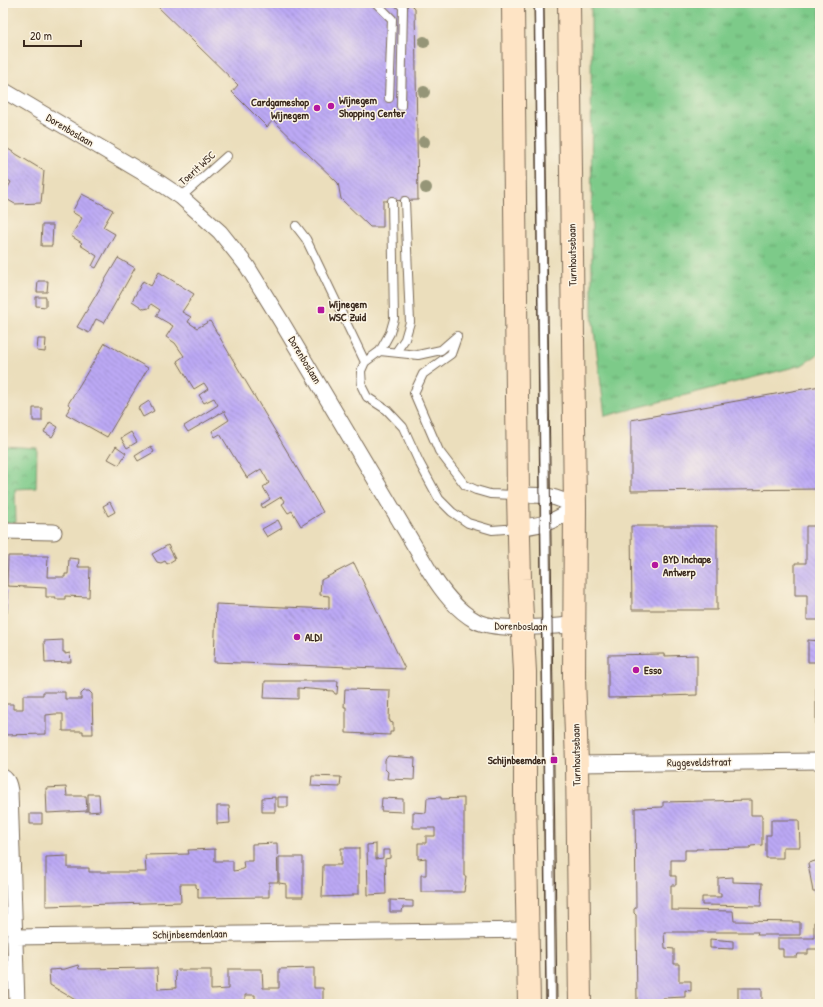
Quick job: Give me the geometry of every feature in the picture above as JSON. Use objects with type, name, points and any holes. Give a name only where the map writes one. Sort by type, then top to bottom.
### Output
[{"type":"main road","points":[[512,3],[518,528],[525,672],[525,797],[529,1004]]},
{"type":"main road","name":"Turnhoutsebaan","points":[[569,3],[575,507],[574,677],[577,764],[580,1004]]},
{"type":"street","name":"Dorenboslaan","points":[[3,90],[157,181],[181,198],[220,232],[247,266],[442,591],[452,602],[476,621],[500,628],[575,625]]},
{"type":"street","points":[[518,495],[545,495],[562,499],[575,507],[561,517],[545,524],[518,528]]},
{"type":"street","points":[[3,531],[54,532]]},
{"type":"street","name":"Ruggeveldstraat","points":[[577,764],[820,761]]},
{"type":"street","points":[[3,777],[9,784],[10,791],[17,1004]]},
{"type":"street","name":"Schijnbeemdenlaan","points":[[14,936],[528,930]]},
{"type":"lane","points":[[376,3],[392,20],[390,98]]},
{"type":"lane","points":[[399,3],[403,7],[401,106]]},
{"type":"lane","points":[[539,3],[551,1004]]},
{"type":"lane","name":"Toerit WSC","points":[[181,198],[228,156]]},
{"type":"lane","points":[[392,201],[394,319],[390,333],[380,351],[365,362],[362,371],[362,387],[367,397],[387,410],[403,427],[422,468],[439,499],[452,512],[468,523],[492,530],[518,528]]},
{"type":"lane","points":[[396,352],[405,339],[410,322],[405,201]]},
{"type":"lane","points":[[296,226],[306,239],[365,362]]},
{"type":"lane","points":[[380,351],[418,355],[441,350],[457,336],[450,354],[422,374],[414,393],[438,451],[465,485],[490,494],[518,495]]},
{"type":"green space","points":[[591,3],[820,3],[820,353],[802,365],[605,416],[592,315]]},
{"type":"green space","points":[[3,446],[37,448],[36,488],[15,489],[16,522],[3,523]]},
{"type":"building","name":"Wijnegem Shopping Center","points":[[154,3],[410,3],[415,8],[418,200],[383,201],[383,227],[370,227],[341,199],[338,183],[273,120],[267,127],[232,92],[238,85]]},
{"type":"building","points":[[8,149],[44,171],[41,203],[15,204],[3,197],[11,182],[3,177],[3,157]]},
{"type":"building","points":[[82,194],[113,210],[103,227],[115,234],[96,268],[92,266],[97,256],[80,245],[82,243],[71,236],[82,218],[72,212]]},
{"type":"building","points":[[42,225],[53,225],[52,246],[41,246]]},
{"type":"building","points":[[118,258],[135,268],[104,323],[96,319],[89,333],[77,327]]},
{"type":"building","points":[[159,272],[194,294],[182,312],[191,317],[188,322],[197,328],[210,321],[323,512],[301,526],[292,511],[288,513],[282,504],[285,502],[281,497],[263,508],[261,505],[270,499],[263,487],[269,483],[261,469],[247,478],[220,434],[215,437],[212,431],[229,420],[224,411],[188,432],[184,426],[218,405],[214,398],[204,403],[199,395],[208,389],[204,383],[194,389],[186,376],[177,361],[184,356],[175,343],[166,337],[173,326],[156,316],[160,310],[151,304],[149,308],[144,309],[132,301],[143,281],[151,286]]},
{"type":"building","points":[[38,281],[48,281],[47,292],[37,292]]},
{"type":"building","points":[[36,297],[46,297],[46,307],[36,306]]},
{"type":"building","points":[[38,339],[46,339],[45,352],[37,351]]},
{"type":"building","points":[[105,343],[148,368],[107,437],[66,414],[71,406],[68,404]]},
{"type":"building","points":[[820,386],[820,489],[631,491],[631,420]]},
{"type":"building","points":[[149,401],[154,411],[143,417],[138,408]]},
{"type":"building","points":[[33,408],[42,408],[42,421],[33,421]]},
{"type":"building","points":[[50,422],[58,427],[52,437],[44,432]]},
{"type":"building","points":[[131,432],[137,442],[127,448],[121,438]]},
{"type":"building","points":[[116,446],[126,453],[119,465],[108,459]]},
{"type":"building","points":[[151,446],[154,452],[138,461],[135,456]]},
{"type":"building","points":[[110,502],[115,512],[108,516],[103,506]]},
{"type":"building","points":[[278,520],[282,528],[267,537],[262,529]]},
{"type":"building","points":[[631,526],[717,526],[717,610],[632,610]]},
{"type":"building","points":[[806,526],[820,526],[820,620],[807,620],[807,595],[795,595],[795,563],[806,563]]},
{"type":"building","points":[[168,545],[175,559],[167,564],[165,561],[161,563],[157,562],[152,554]]},
{"type":"building","points":[[8,556],[48,556],[47,577],[65,577],[65,574],[68,574],[69,558],[79,559],[78,567],[90,567],[89,597],[65,596],[65,599],[55,599],[56,597],[46,597],[46,588],[7,586]]},
{"type":"building","points":[[354,563],[405,669],[214,662],[216,604],[329,609],[329,596],[320,595],[321,580]]},
{"type":"building","points":[[3,590],[7,590],[7,613],[3,613]]},
{"type":"building","points":[[63,640],[63,652],[65,652],[65,654],[70,653],[71,662],[45,663],[44,641]]},
{"type":"building","points":[[808,640],[820,641],[820,662],[808,662]]},
{"type":"building","points":[[664,654],[664,656],[697,655],[697,695],[608,698],[608,655]]},
{"type":"building","points":[[265,681],[338,681],[337,694],[333,691],[298,688],[298,699],[264,698]]},
{"type":"building","points":[[816,685],[820,685],[820,725],[816,725]]},
{"type":"building","points":[[345,689],[390,690],[389,720],[393,723],[393,732],[390,732],[390,735],[346,733],[346,707],[344,707]]},
{"type":"building","points":[[84,691],[89,691],[92,694],[93,734],[83,734],[83,731],[63,731],[63,714],[55,714],[46,715],[46,734],[4,735],[3,704],[13,704],[13,709],[23,709],[23,695],[43,695],[43,692],[65,692],[65,699],[81,699],[81,694]]},
{"type":"building","points":[[388,756],[415,758],[414,780],[387,779],[388,772],[385,769],[385,760]]},
{"type":"building","points":[[312,776],[341,777],[340,787],[311,786]]},
{"type":"building","points":[[66,787],[67,796],[86,796],[87,811],[47,813],[46,788]]},
{"type":"building","points":[[88,794],[99,794],[100,811],[88,812]]},
{"type":"building","points":[[275,797],[275,812],[262,812],[262,798]]},
{"type":"building","points":[[278,797],[288,797],[288,807],[278,807]]},
{"type":"building","points":[[441,797],[441,799],[464,798],[464,876],[466,876],[464,892],[421,892],[421,875],[426,875],[426,858],[418,859],[418,843],[426,843],[426,836],[435,836],[435,828],[413,828],[413,812],[426,813],[427,798]]},
{"type":"building","points":[[382,798],[403,799],[403,812],[381,811]]},
{"type":"building","points":[[751,800],[751,815],[762,815],[762,845],[751,846],[750,848],[685,850],[685,860],[671,860],[671,876],[676,876],[676,885],[671,885],[671,910],[733,911],[734,921],[800,922],[800,935],[757,935],[758,932],[664,932],[665,948],[674,949],[674,964],[679,964],[679,981],[691,981],[691,991],[685,990],[685,997],[663,998],[663,1004],[637,1004],[636,915],[634,913],[634,909],[636,908],[635,808],[663,807],[663,802]]},
{"type":"building","points":[[217,806],[229,806],[230,823],[217,824]]},
{"type":"building","points":[[30,814],[42,814],[42,824],[30,824]]},
{"type":"building","points":[[771,820],[799,820],[800,847],[783,847],[783,858],[766,858],[766,835],[771,835]]},
{"type":"building","points":[[277,843],[278,882],[269,882],[269,897],[198,898],[198,889],[196,884],[180,884],[181,902],[46,906],[46,857],[68,856],[68,868],[89,868],[89,872],[146,872],[145,855],[189,854],[188,850],[215,849],[215,861],[233,861],[233,871],[244,868],[243,861],[252,861],[252,844]]},
{"type":"building","points":[[376,844],[376,859],[383,858],[383,850],[390,850],[390,858],[385,859],[386,894],[368,895],[367,845]]},
{"type":"building","points":[[341,848],[359,848],[359,894],[353,894],[353,896],[322,897],[323,865],[341,865]]},
{"type":"building","points":[[279,857],[303,857],[303,897],[286,897],[286,884],[279,883]]},
{"type":"building","points":[[819,860],[820,892],[813,892],[808,863]]},
{"type":"building","points":[[733,877],[733,882],[762,883],[761,906],[702,905],[702,897],[721,897],[721,893],[718,893],[718,878]]},
{"type":"building","points":[[390,900],[413,901],[413,907],[403,907],[402,912],[390,912]]},
{"type":"building","points":[[814,922],[820,922],[820,949],[808,949],[808,954],[798,954],[797,957],[783,957],[783,949],[778,949],[778,938],[814,938]]},
{"type":"building","points":[[710,939],[733,941],[733,949],[710,948]]},
{"type":"building","points":[[78,965],[79,969],[157,968],[158,989],[176,988],[175,972],[177,970],[211,970],[211,990],[228,989],[228,969],[262,969],[263,988],[279,988],[279,969],[314,968],[314,988],[323,988],[323,1004],[255,1004],[255,995],[245,995],[245,1000],[230,1001],[230,1004],[75,1004],[77,1001],[50,985],[49,970],[65,969]]},
{"type":"building","points":[[738,988],[762,988],[762,1001],[738,1001]]},
{"type":"tram line","points":[[534,3],[546,1004]]},
{"type":"tram line","points":[[544,3],[557,1004]]},
{"type":"place","name":"Wijnegem Shopping Center","points":[[331,106]]},
{"type":"place","name":"Cardgameshop Wijnegem","points":[[317,108]]},
{"type":"place","name":"Wijnegem WSC Zuid","points":[[321,310]]},
{"type":"place","name":"BYD Inchape Antwerp","points":[[655,565]]},
{"type":"place","name":"ALDI","points":[[297,637]]},
{"type":"place","name":"Esso","points":[[636,670]]},
{"type":"place","name":"Schijnbeemden","points":[[554,760]]}]
